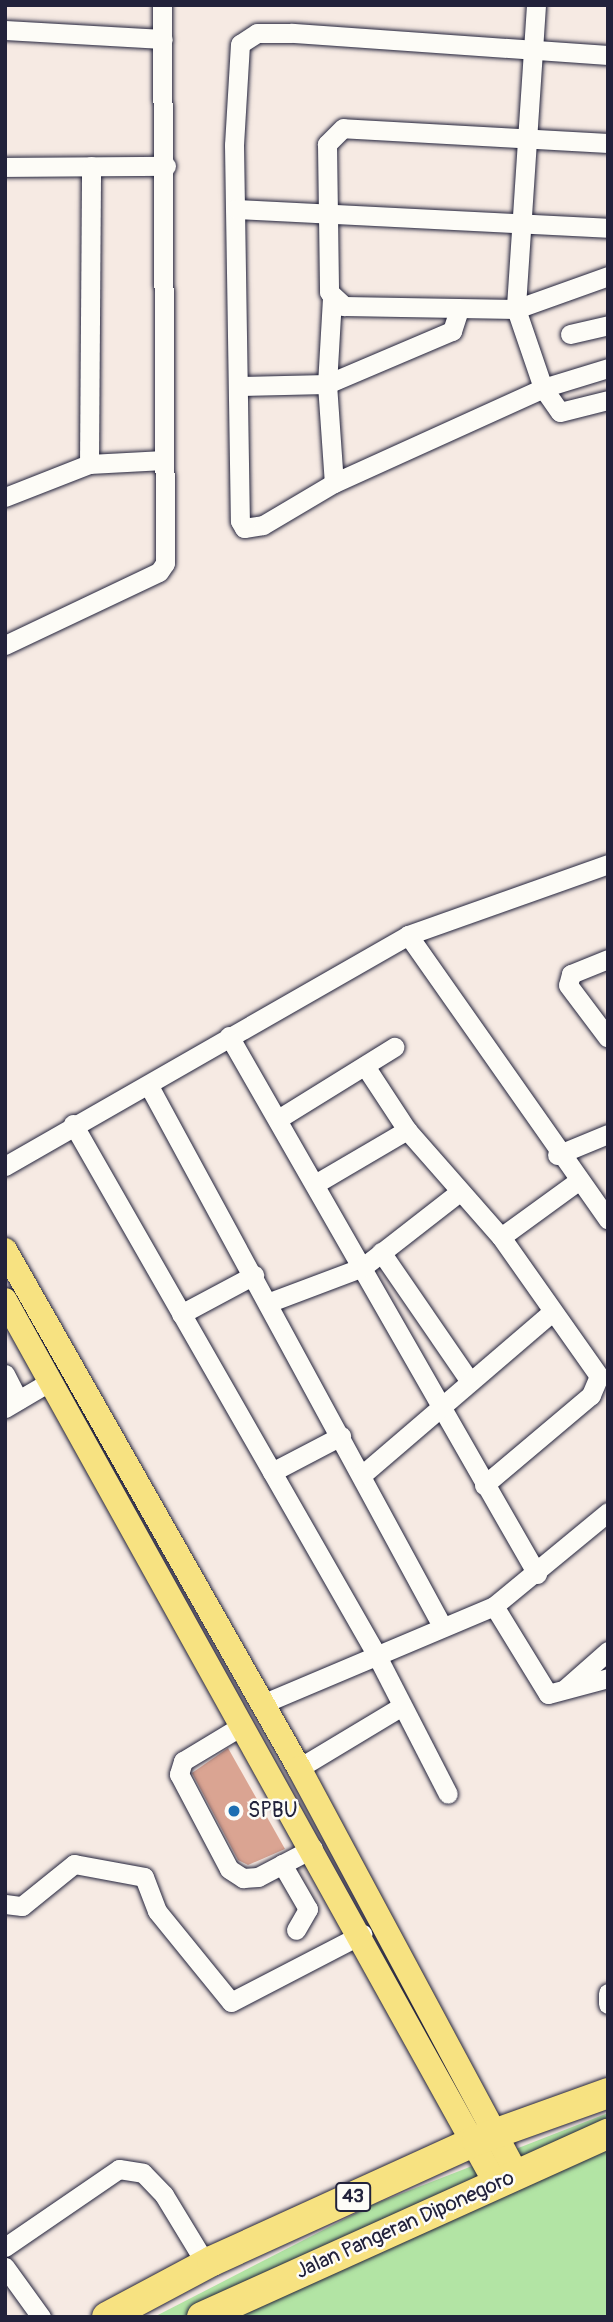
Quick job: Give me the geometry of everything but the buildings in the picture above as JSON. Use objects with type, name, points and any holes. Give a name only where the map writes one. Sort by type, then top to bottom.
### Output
[{"type":"highway","name":"43","points":[[107,2317],[206,2264],[488,2136],[608,2094]]},
{"type":"highway","name":"Jalan Pangeran Diponegoro","points":[[202,2317],[608,2134]]},
{"type":"main road","points":[[5,1250],[299,1768],[347,1882],[488,2136],[506,2180]]},
{"type":"main road","points":[[5,1300],[313,1847],[347,1882],[362,1934],[488,2136]]},
{"type":"street","points":[[5,645],[159,572],[168,547],[164,460],[166,166],[162,5]]},
{"type":"street","points":[[536,5],[516,309],[543,388],[560,412],[608,400]]},
{"type":"street","points":[[5,30],[163,39]]},
{"type":"street","points":[[608,55],[291,33],[248,37],[236,62],[236,209],[244,528],[263,525],[334,483],[543,388],[608,368]]},
{"type":"street","points":[[334,483],[327,384],[332,298],[332,211],[327,144],[334,130],[608,143]]},
{"type":"street","points":[[89,464],[91,166]]},
{"type":"street","points":[[5,167],[166,166]]},
{"type":"street","points":[[236,209],[332,211],[608,229]]},
{"type":"street","points":[[332,298],[358,308],[516,309],[608,276]]},
{"type":"street","points":[[240,386],[327,384],[452,331],[459,309]]},
{"type":"street","points":[[570,334],[608,324]]},
{"type":"street","points":[[5,497],[89,464],[164,460]]},
{"type":"street","points":[[5,1166],[73,1124],[149,1086],[229,1036],[408,935],[608,864]]},
{"type":"street","points":[[408,935],[557,1155],[608,1220]]},
{"type":"street","points":[[608,960],[571,974],[568,985],[608,1038]]},
{"type":"street","points":[[229,1036],[363,1267],[440,1409],[537,1574]]},
{"type":"street","points":[[278,1119],[394,1047]]},
{"type":"street","points":[[365,1066],[407,1130],[458,1193],[501,1237],[552,1312],[596,1369],[598,1385],[484,1485]]},
{"type":"street","points":[[149,1086],[363,1474],[441,1624]]},
{"type":"street","points":[[73,1124],[376,1654],[448,1794]]},
{"type":"street","points":[[315,1184],[407,1130]]},
{"type":"street","points":[[557,1155],[608,1134]]},
{"type":"street","points":[[501,1237],[578,1181]]},
{"type":"street","points":[[270,1303],[363,1267],[458,1193]]},
{"type":"street","points":[[381,1252],[470,1380]]},
{"type":"street","points":[[181,1314],[254,1275]]},
{"type":"street","points":[[363,1474],[552,1312]]},
{"type":"street","points":[[5,1374],[12,1404],[51,1381]]},
{"type":"street","points":[[272,1472],[341,1436]]},
{"type":"street","points":[[262,1704],[441,1624],[494,1606],[537,1574],[608,1512]]},
{"type":"street","points":[[494,1606],[544,1690],[560,1694],[608,1678]]},
{"type":"street","points":[[560,1694],[608,1651]]},
{"type":"street","points":[[299,1768],[402,1706]]},
{"type":"street","points":[[243,1725],[183,1761],[181,1783],[233,1873],[258,1877],[313,1847]]},
{"type":"street","points":[[5,1904],[22,1906],[74,1864],[144,1877],[156,1910],[231,2002],[362,1934]]},
{"type":"street","points":[[282,1864],[309,1909],[296,1930]]},
{"type":"street","points":[[608,1993],[608,2004]]},
{"type":"street","points":[[5,2247],[119,2169],[143,2173],[164,2195],[206,2264]]},
{"type":"street","points":[[5,2267],[41,2317]]},
{"type":"green space","points":[[608,2113],[608,2317],[154,2317],[372,2205]]},
{"type":"place","name":"SPBU","points":[[234,1811]]}]
